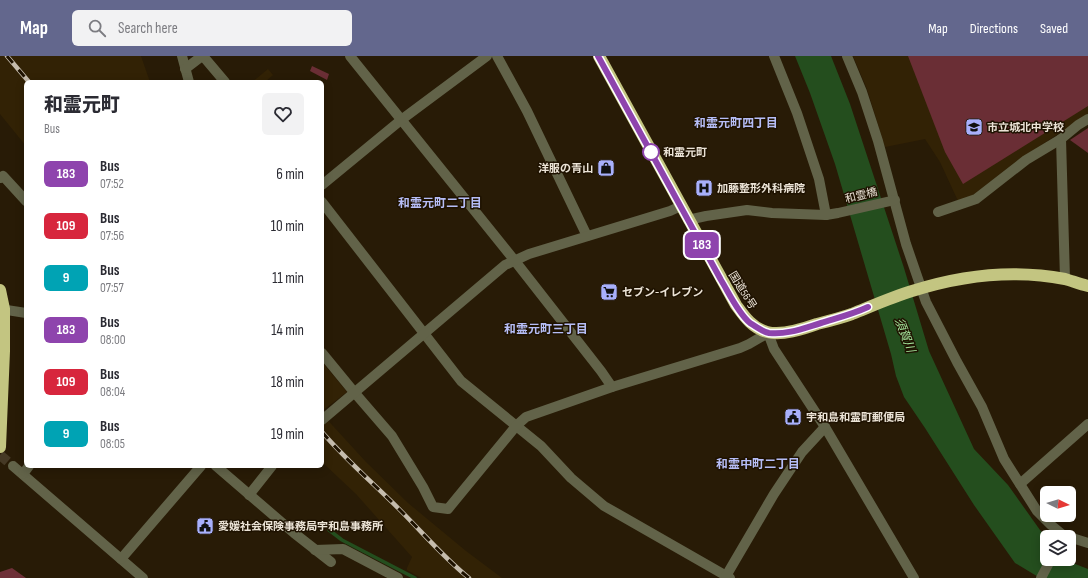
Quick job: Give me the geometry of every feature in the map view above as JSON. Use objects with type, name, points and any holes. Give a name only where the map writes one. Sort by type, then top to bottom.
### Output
[{"type":"highway","name":"国道56号","points":[[598,56],[736,305],[749,322],[768,333]]},
{"type":"highway","points":[[768,333],[797,331],[852,314],[916,290],[970,277],[996,274],[1027,274],[1065,279],[1088,286]]},
{"type":"highway","points":[[0,290],[4,351],[0,447]]},
{"type":"street","points":[[182,56],[188,80]]},
{"type":"street","points":[[185,68],[203,56],[223,80]]},
{"type":"street","points":[[350,56],[515,261],[612,387]]},
{"type":"street","points":[[324,183],[401,120],[487,56]]},
{"type":"street","points":[[497,56],[527,111],[587,236]]},
{"type":"street","points":[[774,56],[819,179],[826,215]]},
{"type":"street","points":[[847,56],[862,92],[878,141],[892,200],[906,244],[916,290],[926,302],[982,407],[1004,459],[1036,511],[1057,530]]},
{"type":"street","points":[[938,212],[976,199],[1026,160],[1062,140],[1088,118]]},
{"type":"street","points":[[1062,140],[1065,279]]},
{"type":"street","points":[[0,178],[3,176],[24,199]]},
{"type":"street","name":"和霊橋","points":[[688,220],[747,210],[772,213],[838,214],[892,200]]},
{"type":"street","points":[[324,205],[461,381],[541,446],[571,478],[604,506],[728,577],[774,494],[802,452],[825,427]]},
{"type":"street","points":[[324,418],[505,265],[529,254],[670,211],[681,206]]},
{"type":"street","points":[[2,309],[24,313]]},
{"type":"street","points":[[324,355],[392,436],[423,487],[433,507],[448,509],[516,426],[526,417],[612,387],[734,350],[749,344],[768,333],[774,349],[825,427],[914,578]]},
{"type":"street","points":[[1020,484],[1088,424]]},
{"type":"street","points":[[13,466],[26,470],[143,578]]},
{"type":"street","points":[[121,559],[199,468]]},
{"type":"street","points":[[218,468],[294,533],[331,562]]},
{"type":"street","points":[[249,495],[270,468]]},
{"type":"street","points":[[1076,540],[1088,543]]},
{"type":"street","points":[[315,550],[343,549],[398,578]]},
{"type":"street","points":[[1041,578],[1047,566]]},
{"type":"shaded area","points":[[0,56],[141,56],[149,80],[24,80],[24,144],[0,114]]},
{"type":"shaded area","name":"市立城北中学校","points":[[853,56],[1088,56],[1088,114],[1017,161],[973,195],[958,201],[940,162],[925,139],[885,147],[867,89]]},
{"type":"shaded area","name":"市立城北中学校","points":[[908,56],[1088,56],[1088,106],[963,184],[945,152]]},
{"type":"shaded area","points":[[312,66],[329,74],[327,80],[310,71]]},
{"type":"shaded area","points":[[268,69],[273,75],[267,80],[254,80]]},
{"type":"shaded area","points":[[1088,128],[1088,153],[1070,140]]},
{"type":"shaded area","points":[[324,364],[347,392],[324,409]]},
{"type":"shaded area","points":[[324,416],[366,462],[408,503],[466,551],[502,578],[421,578],[407,570],[412,557],[356,494],[324,464]]},
{"type":"shaded area","points":[[12,568],[26,578],[0,578],[0,572]]},
{"type":"water","name":"須賀川","points":[[795,56],[831,56],[850,104],[904,268],[929,351],[974,449],[1008,485],[1040,530],[1040,566],[1076,566],[1076,564],[1088,569],[1088,578],[1040,578],[1015,563],[974,505],[904,397],[896,376],[891,354],[835,164],[810,93]]},
{"type":"waterway","points":[[329,530],[342,540],[415,578]]},
{"type":"tunnel","points":[[0,455],[13,466]]},
{"type":"railway","points":[[7,56],[27,80]]},
{"type":"railway","points":[[324,434],[442,554],[469,578]]},
{"type":"bus line","name":"183","points":[[598,56],[721,280],[736,305],[749,322],[768,333],[785,333],[797,331],[852,314],[868,307]]},
{"type":"place","name":"市立城北中学校","points":[[974,127]]},
{"type":"place","name":"和霊元町","points":[[651,152]]},
{"type":"place","name":"洋服の青山","points":[[606,168]]},
{"type":"place","name":"加藤整形外科病院","points":[[704,188]]},
{"type":"place","name":"セブン-イレブン","points":[[609,292]]},
{"type":"place","name":"宇和島和霊町郵便局","points":[[793,417]]},
{"type":"place","name":"愛媛社会保険事務局宇和島事務所","points":[[205,526]]},
{"type":"district","name":"和霊元町四丁目","points":[[736,123]]},
{"type":"district","name":"和霊元町二丁目","points":[[440,203]]},
{"type":"district","name":"和霊元町三丁目","points":[[546,329]]},
{"type":"district","name":"和霊中町二丁目","points":[[758,464]]}]
